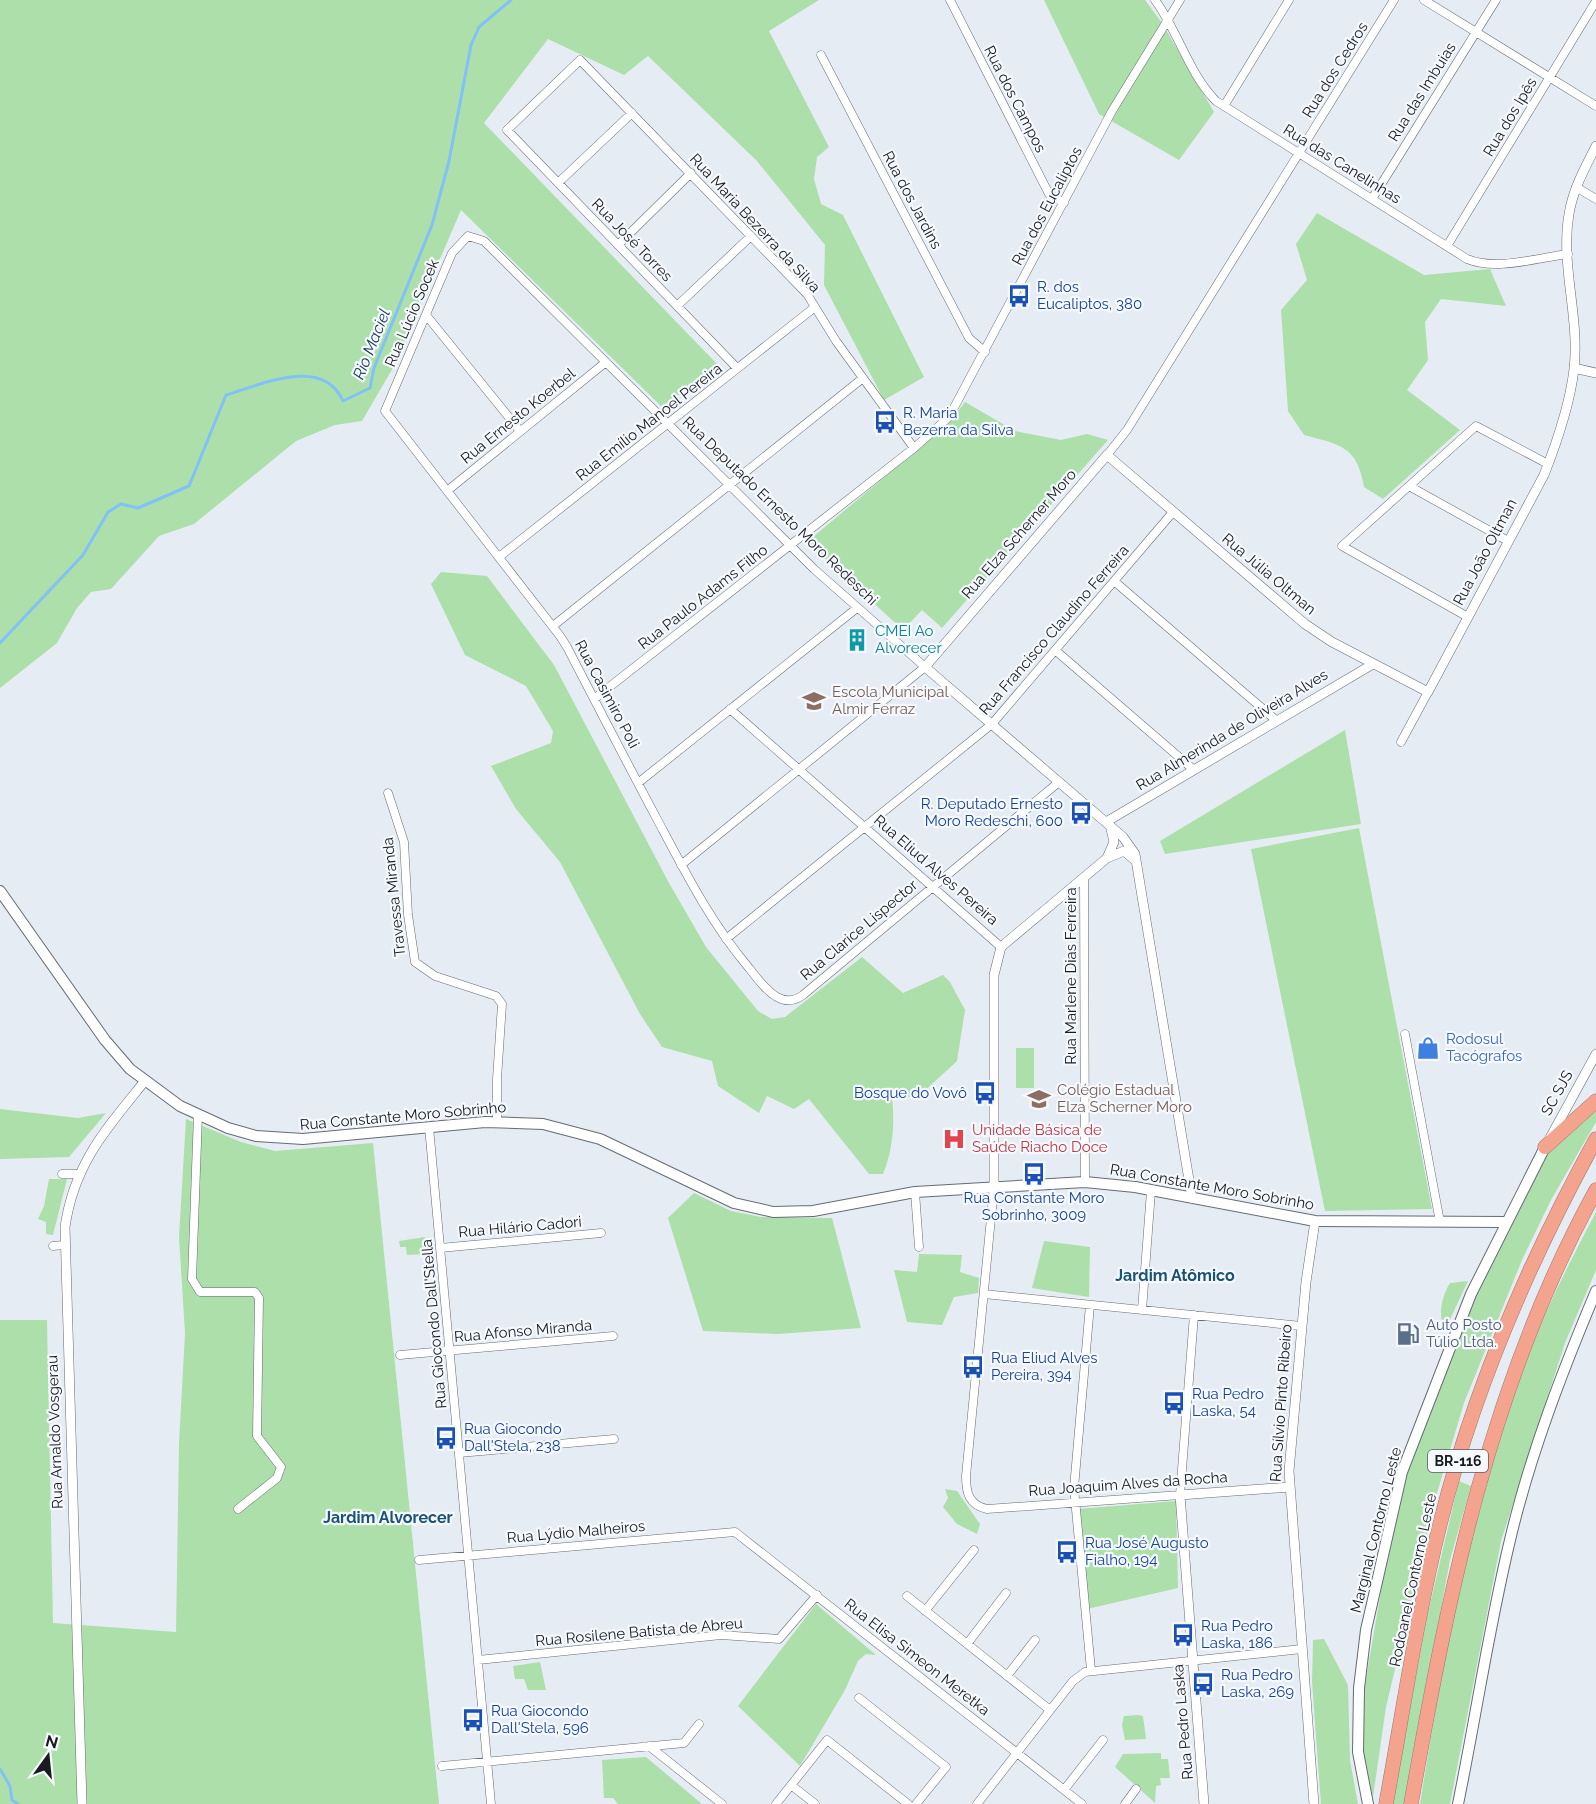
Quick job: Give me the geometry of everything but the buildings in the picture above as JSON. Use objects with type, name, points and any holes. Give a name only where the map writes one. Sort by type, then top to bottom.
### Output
[{"type":"highway","points":[[1545,1147],[1596,1101]]},
{"type":"highway","name":"Rodoanel Contorno Leste","points":[[1386,1804],[1430,1570],[1468,1430],[1516,1298],[1596,1138]]},
{"type":"highway","name":"BR-116","points":[[1411,1804],[1444,1622],[1490,1443],[1524,1345],[1596,1190]]},
{"type":"main road","name":"Rua Constante Moro Sobrinho","points":[[0,891],[105,1040],[144,1082],[198,1115],[241,1132],[286,1140],[497,1122],[543,1124],[580,1132],[622,1149],[724,1199],[757,1210],[801,1212],[915,1192],[1085,1182],[1151,1191],[1315,1221],[1506,1222]]},
{"type":"main road","name":"Marginal Contorno Leste","points":[[1368,1804],[1358,1752],[1359,1688],[1366,1630],[1402,1472],[1452,1336],[1506,1222],[1545,1147]]},
{"type":"main road","points":[[1458,1804],[1499,1590],[1520,1501],[1554,1397],[1596,1291]]},
{"type":"street","name":"Rua dos Campos","points":[[950,0],[1049,194],[1064,203]]},
{"type":"street","name":"Rua das Canelinhas","points":[[1155,0],[1169,18],[1209,94],[1224,106],[1467,259],[1487,264],[1568,254]]},
{"type":"street","name":"Rua dos Eucaliptos","points":[[914,448],[954,410],[1112,111],[1180,0]]},
{"type":"street","points":[[1224,106],[1289,0]]},
{"type":"street","name":"Rua dos Cedros","points":[[1299,153],[1394,0]]},
{"type":"street","points":[[1424,0],[1596,106]]},
{"type":"street","name":"Rua das Imbuias","points":[[1372,199],[1496,0]]},
{"type":"street","name":"Rua dos Ipês","points":[[1447,246],[1596,1]]},
{"type":"street","name":"Rua dos Jardins","points":[[821,55],[969,338],[985,352]]},
{"type":"street","name":"Rua Maria Bezerra da Silva","points":[[507,130],[580,60],[807,294],[862,378],[914,448]]},
{"type":"street","points":[[558,183],[632,113]]},
{"type":"street","name":"Rua José Torres","points":[[507,130],[737,368]]},
{"type":"street","name":"Rua João Oltman","points":[[1401,742],[1548,464],[1566,409],[1574,368],[1568,254],[1569,215],[1576,187],[1596,146]]},
{"type":"street","name":"Rua Elza Scherner Moro","points":[[681,865],[925,667],[1127,430],[1299,153]]},
{"type":"street","points":[[618,244],[691,173]]},
{"type":"street","points":[[1576,187],[1596,199]]},
{"type":"street","name":"Rua Lúcio Socek","points":[[386,411],[457,245],[468,236],[474,236]]},
{"type":"street","name":"Rua Deputado Ernesto Moro Redeschi","points":[[474,236],[484,241],[729,485],[857,608],[1130,844],[1138,866],[1192,1198]]},
{"type":"street","points":[[677,306],[751,236]]},
{"type":"street","name":"Rua Emílio Manoel Pereira","points":[[499,557],[815,307]]},
{"type":"street","points":[[426,315],[520,432]]},
{"type":"street","name":"Rua Ernesto Koerbel","points":[[447,491],[606,362]]},
{"type":"street","points":[[1574,368],[1596,373]]},
{"type":"street","points":[[553,626],[862,378]]},
{"type":"street","name":"Rua Casimiro Poli","points":[[386,411],[553,626],[681,865],[726,939],[765,987],[784,1000]]},
{"type":"street","points":[[1468,617],[1342,546],[1476,426],[1548,464]]},
{"type":"street","name":"Rua Paulo Adams Filho","points":[[594,699],[914,448]]},
{"type":"street","name":"Rua Júlia Oltman","points":[[1107,455],[1298,620],[1332,642],[1428,692]]},
{"type":"street","points":[[1409,486],[1508,541]]},
{"type":"street","name":"Rua Francisco Claudino Ferreira","points":[[726,939],[992,724],[1173,512]]},
{"type":"street","points":[[1114,581],[1277,721]]},
{"type":"street","points":[[638,783],[857,608]]},
{"type":"street","points":[[1055,650],[1194,770]]},
{"type":"street","name":"Rua Almerinda de Oliveira Alves","points":[[1106,822],[1373,664]]},
{"type":"street","name":"Rua Eliud Alves Pereira","points":[[730,709],[1001,947],[994,975],[994,1187],[966,1476],[970,1500]]},
{"type":"street","name":"Rua Clarice Lispector","points":[[784,1000],[797,999],[803,995],[1059,782]]},
{"type":"street","name":"Travessa Miranda","points":[[388,794],[404,842],[408,915],[415,962],[435,976],[496,996],[502,1004],[497,1078],[497,1122]]},
{"type":"street","points":[[1106,822],[1114,838],[1107,858]]},
{"type":"street","points":[[1001,947],[1107,858],[1124,851],[1133,857],[1138,866]]},
{"type":"street","name":"Rua Marlene Dias Ferreira","points":[[1084,878],[1085,1182]]},
{"type":"street","points":[[1405,1034],[1440,1222]]},
{"type":"street","name":"SC SJS","points":[[1545,1147],[1596,1054]]},
{"type":"street","name":"Rua Arnaldo Vosgerau","points":[[82,1804],[64,1245],[68,1208],[79,1174],[103,1133],[144,1082]]},
{"type":"street","points":[[198,1115],[192,1279],[200,1292],[255,1292],[259,1298],[257,1436],[281,1467],[277,1478],[238,1509]]},
{"type":"street","name":"Rua Giocondo Dall'Stella","points":[[429,1127],[491,1804]]},
{"type":"street","points":[[62,1174],[79,1174]]},
{"type":"street","points":[[1142,1310],[1151,1191]]},
{"type":"street","points":[[915,1192],[919,1247]]},
{"type":"street","name":"Rua Sílvio Pinto Ribeiro","points":[[1314,1804],[1290,1487],[1290,1450],[1301,1326],[1315,1221]]},
{"type":"street","name":"Rua Hilário Cadori","points":[[440,1248],[601,1233]]},
{"type":"street","points":[[53,1246],[64,1245]]},
{"type":"street","points":[[984,1294],[1301,1326]]},
{"type":"street","points":[[1090,1305],[1074,1471],[1074,1503],[1091,1670]]},
{"type":"street","name":"Rua Pedro Laska","points":[[1194,1315],[1180,1495],[1204,1804]]},
{"type":"street","name":"Rua Afonso Miranda","points":[[400,1355],[613,1336]]},
{"type":"street","points":[[459,1453],[614,1439]]},
{"type":"street","name":"Rua Joaquim Alves da Rocha","points":[[970,1500],[987,1509],[1290,1487]]},
{"type":"street","name":"Rua Lýdio Malheiros","points":[[419,1560],[735,1532]]},
{"type":"street","name":"Rua Elisa Simeon Meretka","points":[[735,1532],[1082,1804]]},
{"type":"street","points":[[925,1611],[974,1550]]},
{"type":"street","points":[[967,1644],[1006,1593]]},
{"type":"street","name":"Rua Rosilene Batista de Abreu","points":[[478,1660],[721,1635],[779,1639],[817,1595]]},
{"type":"street","points":[[907,1596],[1050,1710]]},
{"type":"street","points":[[1007,1676],[1035,1640]]},
{"type":"street","points":[[976,1804],[1073,1681],[1091,1670],[1302,1649]]},
{"type":"street","points":[[859,1698],[945,1767],[916,1804]]},
{"type":"street","points":[[442,1766],[684,1743],[699,1724]]},
{"type":"street","points":[[776,1804],[827,1740],[908,1804]]},
{"type":"street","points":[[1064,1790],[1103,1740]]},
{"type":"street","points":[[649,1746],[722,1804]]},
{"type":"street","points":[[791,1785],[815,1804]]},
{"type":"street","points":[[1125,1804],[1136,1789]]},
{"type":"green space","points":[[0,0],[819,0],[769,31],[829,147],[817,157],[814,179],[821,204],[843,215],[924,377],[884,400],[824,285],[825,245],[757,161],[648,56],[624,75],[548,39],[484,123],[718,365],[662,407],[461,210],[394,366],[362,421],[335,425],[296,441],[194,524],[159,536],[111,589],[91,592],[77,608],[57,643],[0,688]]},
{"type":"green space","points":[[1044,0],[1145,0],[1162,23],[1214,112],[1179,160],[1099,114]]},
{"type":"green space","points":[[1317,213],[1424,275],[1490,269],[1506,306],[1441,299],[1425,322],[1428,360],[1407,390],[1460,430],[1383,499],[1364,487],[1361,473],[1352,455],[1337,445],[1304,435],[1288,411],[1281,310],[1307,280],[1296,244]]},
{"type":"green space","points":[[965,402],[1015,431],[1061,440],[1087,434],[1108,440],[942,628],[922,610],[903,630],[807,542],[949,423]]},
{"type":"green space","points":[[441,572],[487,576],[554,665],[669,883],[706,947],[758,1011],[772,1019],[785,1017],[862,957],[903,993],[943,975],[950,982],[965,1010],[957,1061],[918,1097],[892,1097],[892,1136],[883,1174],[869,1174],[809,1099],[794,1109],[767,1096],[759,1113],[718,1086],[712,1061],[662,1047],[640,1014],[560,862],[516,809],[491,766],[551,743],[553,731],[526,686],[465,655],[431,584]]},
{"type":"green space","points":[[1345,730],[1361,824],[1165,854],[1160,841]]},
{"type":"green space","points":[[1359,828],[1432,1209],[1325,1211],[1251,849]]},
{"type":"green space","points":[[1016,1048],[1034,1048],[1034,1088],[1016,1088]]},
{"type":"green space","points":[[1596,1107],[1596,1122],[1551,1200],[1522,1260],[1464,1403],[1437,1493],[1386,1707],[1373,1797],[1362,1752],[1360,1714],[1391,1532],[1407,1472],[1453,1345],[1488,1265],[1548,1149]]},
{"type":"green space","points":[[0,1109],[78,1118],[106,1113],[69,1157],[0,1159]]},
{"type":"green space","points":[[186,1119],[241,1142],[275,1151],[373,1143],[439,1804],[0,1804],[0,1320],[47,1320],[53,1623],[176,1632],[179,1443],[185,1333],[179,1237]]},
{"type":"green space","points":[[49,1179],[67,1179],[53,1235],[46,1234],[46,1222],[38,1219],[44,1206]]},
{"type":"green space","points":[[694,1193],[731,1211],[761,1217],[832,1218],[861,1328],[778,1334],[703,1331],[668,1218]]},
{"type":"green space","points":[[1596,1212],[1596,1270],[1565,1343],[1501,1541],[1450,1804],[1420,1804],[1438,1695],[1460,1586],[1487,1479],[1503,1426],[1537,1333]]},
{"type":"green space","points":[[425,1237],[427,1254],[407,1255],[406,1247],[400,1247],[399,1241]]},
{"type":"green space","points":[[1044,1241],[1090,1247],[1089,1297],[1032,1288]]},
{"type":"green space","points":[[919,1254],[962,1255],[960,1272],[979,1278],[978,1293],[954,1297],[942,1325],[907,1322],[894,1270],[917,1272]]},
{"type":"green space","points":[[1468,1281],[1445,1330],[1441,1312],[1447,1288],[1450,1283]]},
{"type":"green space","points":[[1459,1481],[1471,1486],[1450,1560],[1405,1804],[1392,1804],[1427,1617]]},
{"type":"green space","points":[[945,1489],[957,1491],[980,1524],[977,1534],[957,1524],[943,1507],[948,1498]]},
{"type":"green space","points":[[1176,1501],[1178,1588],[1087,1609],[1078,1509]]},
{"type":"green space","points":[[816,1604],[876,1655],[866,1654],[858,1661],[845,1690],[800,1766],[738,1706]]},
{"type":"green space","points":[[1324,1639],[1348,1685],[1350,1760],[1358,1804],[1321,1804],[1312,1682],[1313,1640]]},
{"type":"green space","points":[[540,1662],[546,1690],[528,1690],[524,1679],[515,1679],[513,1666]]},
{"type":"green space","points":[[1124,1716],[1143,1716],[1146,1739],[1125,1740],[1122,1725]]},
{"type":"green space","points":[[1161,1753],[1161,1759],[1168,1759],[1170,1778],[1160,1778],[1161,1785],[1156,1786],[1155,1803],[1115,1767],[1123,1754]]},
{"type":"green space","points":[[646,1757],[702,1804],[618,1804],[613,1798],[604,1798],[602,1760]]},
{"type":"waterway","name":"Rio Maciel","points":[[0,643],[83,555],[108,512],[121,504],[138,508],[189,486],[226,395],[273,380],[306,376],[321,379],[334,387],[343,401],[370,388],[374,368],[432,225],[449,161],[471,45],[479,27],[511,0]]},
{"type":"waterway","name":"Rio Maciel","points":[[0,1769],[10,1786],[12,1800],[18,1804]]},
{"type":"place","name":"R. dos Eucaliptos, 380","points":[[1019,296]]},
{"type":"place","name":"R. Maria Bezerra da Silva","points":[[885,422]]},
{"type":"place","name":"CMEI Ao Alvorecer","points":[[857,640]]},
{"type":"place","name":"Escola Municipal Almir Ferraz","points":[[814,701]]},
{"type":"place","name":"R. Deputado Ernesto Moro Redeschi, 600","points":[[1081,813]]},
{"type":"place","name":"Rodosul Tacógrafos","points":[[1428,1048]]},
{"type":"place","name":"Bosque do Vovô","points":[[985,1093]]},
{"type":"place","name":"Colégio Estadual Elza Scherner Moro","points":[[1039,1099]]},
{"type":"place","name":"Unidade Básica de Saúde Riacho Doce","points":[[954,1139]]},
{"type":"place","name":"Rua Constante Moro Sobrinho, 3009","points":[[1034,1174]]},
{"type":"place","name":"Auto Posto Túlio Ltda.","points":[[1408,1334]]},
{"type":"place","name":"Rua Eliud Alves Pereira, 394","points":[[973,1367]]},
{"type":"place","name":"Rua Pedro Laska, 54","points":[[1174,1403]]},
{"type":"place","name":"Rua Giocondo Dall'Stela, 238","points":[[446,1438]]},
{"type":"place","name":"Rua José Augusto Fialho, 194","points":[[1067,1552]]},
{"type":"place","name":"Rua Pedro Laska, 186","points":[[1183,1635]]},
{"type":"place","name":"Rua Pedro Laska, 269","points":[[1203,1684]]},
{"type":"place","name":"Rua Giocondo Dall'Stela, 596","points":[[473,1720]]},
{"type":"district","name":"Jardim Atômico","points":[[1175,1275]]},
{"type":"district","name":"Jardim Alvorecer","points":[[388,1517]]}]
